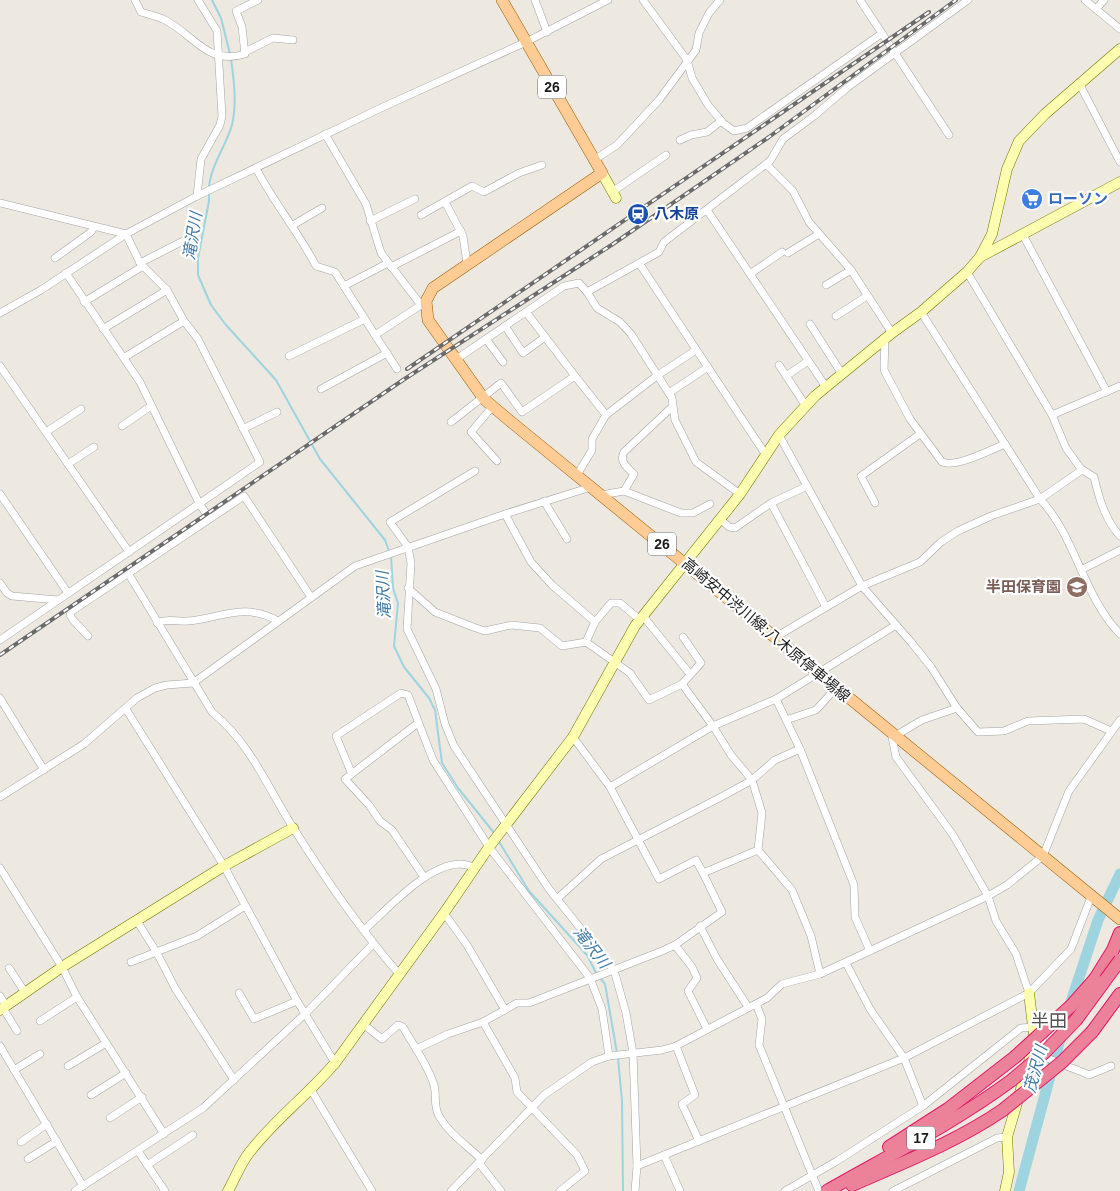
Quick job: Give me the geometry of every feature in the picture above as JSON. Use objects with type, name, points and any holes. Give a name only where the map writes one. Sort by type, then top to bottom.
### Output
[{"type":"highway","name":"17","points":[[841,1186],[861,1165],[948,1108],[1014,1057],[1072,1005],[1095,979],[1113,950],[1120,933]]},
{"type":"highway","name":"17","points":[[841,1186],[974,1107],[1012,1080],[1044,1053],[1076,1020],[1120,960]]},
{"type":"highway","name":"17","points":[[822,1190],[841,1186],[937,1149],[977,1128],[1003,1110],[1062,1062],[1092,1032],[1120,994]]},
{"type":"main road","name":"26","points":[[502,0],[602,173]]},
{"type":"main road","points":[[424,305],[433,288],[602,173]]},
{"type":"main road","name":"高崎安中渋川線;八木原停車場線","points":[[424,305],[428,320],[483,398],[1095,900]]},
{"type":"main road","name":"26","points":[[1095,900],[1116,916]]},
{"type":"street","points":[[134,0],[141,12],[163,19],[206,51],[222,56],[241,54],[272,38],[294,40]]},
{"type":"street","points":[[197,196],[201,159],[220,125],[222,56],[217,31],[198,0]]},
{"type":"street","points":[[241,54],[242,27],[236,11],[255,0]]},
{"type":"street","points":[[535,0],[547,32]]},
{"type":"street","points":[[0,313],[41,290],[126,234],[197,196],[325,134],[547,32],[608,0]]},
{"type":"street","points":[[642,0],[687,60],[692,78],[721,121],[734,131],[747,128],[881,34]]},
{"type":"street","points":[[594,160],[616,145],[659,100],[696,50],[699,33],[709,13],[720,0]]},
{"type":"street","points":[[860,0],[894,55],[949,135]]},
{"type":"street","points":[[587,292],[658,252],[664,242],[770,161],[783,139],[848,87],[968,0]]},
{"type":"street","points":[[1085,0],[1120,29]]},
{"type":"street","points":[[1096,9],[1104,0]]},
{"type":"street","points":[[228,1191],[248,1154],[269,1130],[312,1090],[335,1063],[444,913],[489,847],[507,826],[573,737],[614,661],[642,618],[740,494],[779,435],[826,387],[888,336],[921,312],[967,272],[980,257],[992,234],[1006,169],[1019,141],[1045,114],[1120,48]]},
{"type":"street","points":[[1080,85],[1120,162]]},
{"type":"street","points":[[680,140],[691,135],[707,132],[721,121]]},
{"type":"street","points":[[325,134],[343,169],[358,188],[376,242],[390,265],[424,305],[375,335]]},
{"type":"street","points":[[602,173],[614,195],[666,155]]},
{"type":"street","points":[[766,164],[793,191],[809,222],[851,270],[867,296],[888,336],[884,370],[910,419],[942,462],[947,464],[1005,444]]},
{"type":"street","points":[[421,215],[472,186],[484,192],[519,173],[542,165]]},
{"type":"street","points":[[256,168],[266,189],[293,225],[316,266],[333,270],[397,369]]},
{"type":"street","points":[[980,257],[1120,182]]},
{"type":"street","points":[[370,221],[414,199]]},
{"type":"street","points":[[445,202],[461,231],[467,264]]},
{"type":"street","points":[[0,203],[126,234]]},
{"type":"street","points":[[293,225],[322,208]]},
{"type":"street","points":[[707,210],[826,387]]},
{"type":"street","points":[[55,258],[91,232],[94,227]]},
{"type":"street","points":[[344,286],[461,231]]},
{"type":"street","points":[[0,640],[260,462],[198,339],[184,321],[167,290],[141,264],[126,234]]},
{"type":"street","points":[[750,274],[819,234]]},
{"type":"street","points":[[1024,235],[1107,392]]},
{"type":"street","points":[[84,302],[141,264],[187,239]]},
{"type":"street","points":[[639,263],[766,455]]},
{"type":"street","points":[[826,285],[851,270]]},
{"type":"street","points":[[967,272],[1052,415],[1066,448],[1082,470],[1094,477],[1100,502],[1113,529],[1120,536]]},
{"type":"street","points":[[66,273],[84,302],[125,357],[199,503],[209,518]]},
{"type":"street","points":[[455,360],[564,286],[575,282],[587,292],[597,308],[620,322],[631,334],[672,398],[672,407],[682,438],[696,462],[740,494]]},
{"type":"street","points":[[103,329],[167,290]]},
{"type":"street","points":[[836,316],[867,296]]},
{"type":"street","points":[[526,312],[606,415]]},
{"type":"street","points":[[921,312],[1040,498],[1054,513],[1109,623],[1120,634]]},
{"type":"street","points":[[289,356],[365,319]]},
{"type":"street","points":[[125,357],[184,321]]},
{"type":"street","points":[[810,324],[842,374]]},
{"type":"street","points":[[505,326],[523,352],[545,337]]},
{"type":"street","points":[[486,339],[503,362]]},
{"type":"street","points":[[577,474],[592,450],[592,439],[606,415],[696,350]]},
{"type":"street","points":[[321,389],[387,353]]},
{"type":"street","points":[[786,376],[808,361]]},
{"type":"street","points":[[778,365],[806,406]]},
{"type":"street","points":[[0,366],[129,552]]},
{"type":"street","points":[[669,393],[708,367]]},
{"type":"street","points":[[451,422],[501,383],[522,412],[575,376]]},
{"type":"street","points":[[1052,415],[1120,386]]},
{"type":"street","points":[[122,426],[151,406]]},
{"type":"street","points":[[493,406],[471,432],[497,462]]},
{"type":"street","points":[[624,491],[634,474],[622,463],[624,452],[672,407]]},
{"type":"street","points":[[46,432],[81,409]]},
{"type":"street","points":[[243,429],[277,412]]},
{"type":"street","points":[[875,503],[860,476],[920,434]]},
{"type":"street","points":[[779,435],[862,586],[931,667],[957,708],[978,732],[1004,731],[1028,721],[1084,719],[1111,731]]},
{"type":"street","points":[[68,464],[94,447]]},
{"type":"street","points":[[774,638],[862,586],[920,562],[941,542],[958,531],[991,516],[1040,498],[1082,470]]},
{"type":"street","points":[[475,471],[390,522],[408,547],[411,563],[407,628],[436,689],[445,724],[454,746],[549,889],[614,970],[626,1013],[631,1053],[637,1166],[635,1191]]},
{"type":"street","points":[[0,797],[84,744],[137,698],[155,688],[194,683],[355,566],[591,486]]},
{"type":"street","points":[[720,519],[729,527],[735,528],[771,503],[807,486]]},
{"type":"street","points":[[601,494],[624,491],[681,513],[693,513],[710,504]]},
{"type":"street","points":[[0,494],[68,593]]},
{"type":"street","points":[[88,636],[72,620],[70,615],[72,611],[244,496],[311,597]]},
{"type":"street","points":[[544,501],[567,539]]},
{"type":"street","points":[[771,503],[826,607]]},
{"type":"street","points":[[505,514],[531,562],[552,585],[595,622]]},
{"type":"street","points":[[1081,570],[1120,550]]},
{"type":"street","points":[[128,573],[212,712],[232,728],[249,749],[293,828],[373,944],[399,974]]},
{"type":"street","points":[[0,583],[7,593],[12,596],[58,600]]},
{"type":"street","points":[[408,588],[435,612],[485,631],[511,625],[540,628],[562,646],[586,642],[630,673],[649,700],[682,684],[701,663],[683,637]]},
{"type":"street","points":[[586,642],[595,622],[611,602],[620,603],[642,618],[690,674]]},
{"type":"street","points":[[157,623],[212,618],[225,612],[264,613],[278,621]]},
{"type":"street","points":[[610,787],[713,726],[776,699],[896,625]]},
{"type":"street","points":[[682,684],[713,726],[730,755],[752,780],[762,813],[758,850],[792,890],[811,936],[820,974]]},
{"type":"street","points":[[786,720],[816,710],[836,688]]},
{"type":"street","points":[[351,772],[336,736],[401,693],[408,695],[433,760],[489,847],[591,978],[602,1009],[611,1056]]},
{"type":"street","points":[[0,698],[44,770]]},
{"type":"street","points":[[776,699],[800,749],[854,885],[855,918],[870,951]]},
{"type":"street","points":[[957,708],[922,720],[892,738],[892,745],[896,757],[953,834],[988,896],[996,921],[1016,954],[1029,993],[1034,1035],[1031,1056],[1007,1137],[1009,1172],[1005,1191]]},
{"type":"street","points":[[126,709],[224,866],[297,1001],[335,1063]]},
{"type":"street","points":[[452,1191],[544,1095],[592,1062],[611,1056],[662,1050],[676,1046],[756,1004],[782,984],[820,974],[846,963],[988,896],[1007,885],[1043,856],[1069,791],[1120,720]]},
{"type":"street","points":[[418,723],[351,772],[345,779],[370,805],[380,821],[392,830],[424,877]]},
{"type":"street","points":[[416,1049],[448,1034],[483,1022],[518,1003],[529,1003],[675,945],[722,912],[696,860],[659,879],[610,787],[573,737]]},
{"type":"street","points":[[558,898],[601,859],[752,780],[775,760],[800,749]]},
{"type":"street","points":[[3,1008],[62,967],[224,866],[293,828]]},
{"type":"street","points":[[703,872],[758,850]]},
{"type":"street","points":[[364,930],[424,877],[452,865],[461,864],[475,867]]},
{"type":"street","points":[[0,868],[62,967],[77,997],[164,1134]]},
{"type":"street","points":[[637,1166],[904,1058],[1029,993],[1071,949],[1095,900]]},
{"type":"street","points":[[131,962],[142,956],[157,953],[197,936],[245,906]]},
{"type":"street","points":[[444,913],[467,945],[505,1010]]},
{"type":"street","points":[[137,921],[157,953],[175,988],[234,1080]]},
{"type":"street","points":[[700,926],[717,959],[748,1007]]},
{"type":"street","points":[[75,1191],[204,1108],[306,1013],[373,944]]},
{"type":"street","points":[[675,945],[697,978],[688,991],[707,1029]]},
{"type":"street","points":[[846,963],[870,1009],[904,1058],[923,1106]]},
{"type":"street","points":[[9,968],[24,992]]},
{"type":"street","points":[[239,993],[254,1019],[297,1001]]},
{"type":"street","points":[[0,996],[3,1008],[17,1031]]},
{"type":"street","points":[[40,1021],[77,997]]},
{"type":"street","points":[[756,1004],[762,1019],[759,1045],[812,1175],[822,1190]]},
{"type":"street","points":[[483,1022],[515,1078],[517,1092],[577,1155],[584,1170],[560,1191]]},
{"type":"street","points":[[363,1024],[382,1039],[398,1025],[403,1027],[434,1086],[435,1105],[439,1116],[459,1142],[469,1148],[481,1162],[501,1191]]},
{"type":"street","points":[[785,1191],[837,1161],[923,1106],[976,1066],[1020,1028],[1033,1027],[1040,1030],[1043,1035],[1039,1052],[1045,1058],[1074,1067],[1089,1076],[1111,1066]]},
{"type":"street","points":[[68,1066],[106,1043]]},
{"type":"street","points":[[0,1046],[83,1186]]},
{"type":"street","points":[[676,1046],[695,1095],[682,1104],[699,1141]]},
{"type":"street","points":[[14,1070],[40,1054]]},
{"type":"street","points":[[91,1095],[126,1073]]},
{"type":"street","points":[[312,1090],[372,1191]]},
{"type":"street","points":[[110,1118],[142,1098]]},
{"type":"street","points":[[21,1142],[47,1124]]},
{"type":"street","points":[[148,1165],[193,1135]]},
{"type":"street","points":[[894,1191],[997,1138],[1007,1137]]},
{"type":"street","points":[[28,1159],[57,1141]]},
{"type":"street","points":[[138,1151],[165,1191]]},
{"type":"street","points":[[664,1155],[680,1191]]},
{"type":"waterway","name":"滝沢川","points":[[212,0],[221,18],[230,54]]},
{"type":"waterway","name":"滝沢川","points":[[209,187],[210,179],[234,117],[231,59]]},
{"type":"waterway","name":"滝沢川","points":[[209,192],[198,258],[198,275],[211,305],[226,325],[276,380],[320,459],[385,540],[389,551]]},
{"type":"waterway","name":"滝沢川","points":[[391,556],[393,588],[398,603],[394,646],[404,667],[429,698],[435,710],[442,763],[458,788],[495,834]]},
{"type":"waterway","name":"滝沢川","points":[[498,840],[529,891],[587,955],[597,975]]},
{"type":"waterway","name":"茂沢川","points":[[1019,1191],[1066,1017],[1098,920],[1120,874]]},
{"type":"waterway","name":"滝沢川","points":[[600,978],[605,984],[617,1053]]},
{"type":"waterway","name":"滝沢川","points":[[618,1058],[622,1101],[623,1191]]},
{"type":"railway","points":[[0,655],[403,380],[613,244],[769,137],[956,0]]},
{"type":"railway","points":[[407,369],[929,12]]},
{"type":"place","name":"ローソン","points":[[1032,199]]},
{"type":"place","name":"八木原","points":[[638,214]]},
{"type":"place","name":"半田保育園","points":[[1077,587]]},
{"type":"district","name":"半田","points":[[1049,1021]]}]
